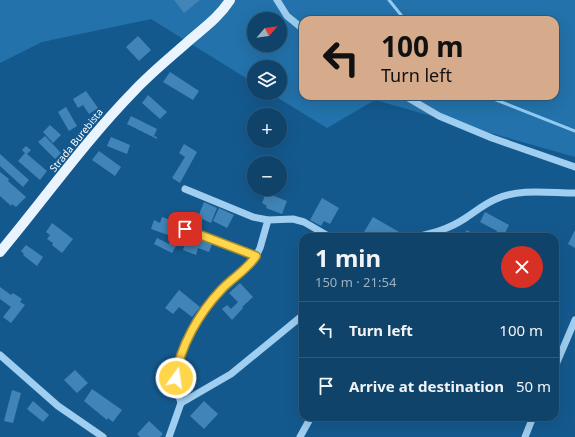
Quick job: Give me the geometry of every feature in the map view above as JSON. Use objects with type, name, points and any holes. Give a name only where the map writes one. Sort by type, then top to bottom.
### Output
[{"type":"main road","name":"Strada Burebista","points":[[0,252],[89,142],[139,85],[221,12],[230,0]]},
{"type":"street","points":[[277,0],[287,16],[299,26]]},
{"type":"street","points":[[412,100],[438,116],[575,167]]},
{"type":"street","points":[[185,188],[253,217],[268,220],[293,219],[304,222],[323,233]]},
{"type":"street","points":[[434,233],[450,227],[496,198],[513,194],[527,193],[575,193]]},
{"type":"street","points":[[169,437],[181,403],[176,387],[177,369],[189,335],[207,306],[221,289],[248,266],[256,256],[268,220]]},
{"type":"street","points":[[185,229],[256,256]]},
{"type":"street","points":[[181,403],[231,374],[299,318]]},
{"type":"street","points":[[559,358],[575,320]]},
{"type":"street","points":[[0,355],[58,406],[103,437]]},
{"type":"street","points":[[300,437],[309,421]]},
{"type":"street","points":[[525,437],[531,421]]},
{"type":"shaded area","points":[[0,0],[575,0],[575,157],[375,100],[327,128],[281,100],[287,100],[287,60],[247,60],[247,79],[151,19],[42,42],[0,63]]},
{"type":"building","points":[[174,0],[200,0],[184,13]]},
{"type":"building","points":[[138,36],[151,50],[139,61],[126,47]]},
{"type":"building","points":[[170,72],[199,91],[193,100],[163,82]]},
{"type":"building","points":[[86,91],[98,108],[89,114],[83,105],[78,108],[73,99]]},
{"type":"building","points":[[148,95],[167,112],[160,119],[142,103]]},
{"type":"building","points":[[66,107],[77,126],[69,131],[58,112]]},
{"type":"building","points":[[131,116],[157,129],[154,136],[157,137],[157,139],[127,124]]},
{"type":"building","points":[[50,125],[61,135],[53,143],[43,132]]},
{"type":"building","points":[[45,136],[61,153],[55,159],[38,142]]},
{"type":"building","points":[[111,137],[130,145],[127,154],[107,146]]},
{"type":"building","points":[[184,144],[197,152],[180,183],[172,178],[185,157],[179,153]]},
{"type":"building","points":[[26,146],[31,150],[27,154],[47,171],[40,180],[18,161],[25,153],[22,150]]},
{"type":"building","points":[[99,151],[121,167],[115,176],[92,160]]},
{"type":"building","points":[[0,154],[29,180],[23,187],[0,166]]},
{"type":"building","points":[[0,172],[26,197],[16,207],[12,204],[11,206],[0,196]]},
{"type":"building","points":[[265,196],[274,196],[287,201],[282,214],[266,208],[267,206],[262,203]]},
{"type":"building","points":[[322,198],[339,208],[330,224],[324,221],[321,226],[310,220]]},
{"type":"building","points":[[204,202],[217,208],[211,223],[198,217]]},
{"type":"building","points":[[219,208],[234,215],[227,228],[213,221]]},
{"type":"building","points":[[485,212],[509,225],[505,233],[496,233],[497,231],[480,222]]},
{"type":"building","points":[[162,217],[176,222],[171,236],[151,229],[154,220],[160,223]]},
{"type":"building","points":[[373,217],[401,233],[366,233],[364,232]]},
{"type":"building","points":[[52,223],[73,239],[62,253],[47,239],[50,235],[46,232]]},
{"type":"building","points":[[176,229],[184,232],[172,253],[154,244],[157,238],[169,244]]},
{"type":"building","points":[[467,230],[472,233],[465,233]]},
{"type":"building","points":[[575,230],[575,248],[568,244]]},
{"type":"building","points":[[188,235],[212,244],[209,252],[198,248],[196,255],[183,250]]},
{"type":"building","points":[[26,245],[43,257],[37,266],[23,255],[24,254],[21,251]]},
{"type":"building","points":[[240,283],[253,297],[242,307],[243,308],[232,320],[222,309],[227,305],[231,309],[238,302],[229,293]]},
{"type":"building","points":[[0,287],[11,295],[13,293],[22,299],[20,302],[25,305],[11,323],[3,317],[11,307],[0,299]]},
{"type":"building","points":[[179,290],[200,307],[192,317],[179,307],[173,314],[165,308]]},
{"type":"building","points":[[75,370],[88,383],[77,393],[64,380]]},
{"type":"building","points":[[92,389],[122,410],[113,422],[108,418],[107,420],[84,401]]},
{"type":"building","points":[[12,390],[21,393],[13,423],[4,421]]},
{"type":"building","points":[[33,401],[49,415],[43,422],[27,409]]},
{"type":"building","points":[[204,401],[218,414],[204,429],[190,416]]},
{"type":"building","points":[[149,421],[163,434],[160,437],[140,437],[137,434]]},
{"type":"waterway","points":[[389,0],[402,16]]},
{"type":"waterway","points":[[496,100],[575,131]]},
{"type":"route","points":[[176,378],[177,369],[189,335],[207,306],[221,289],[240,274],[256,256],[185,229]]}]
